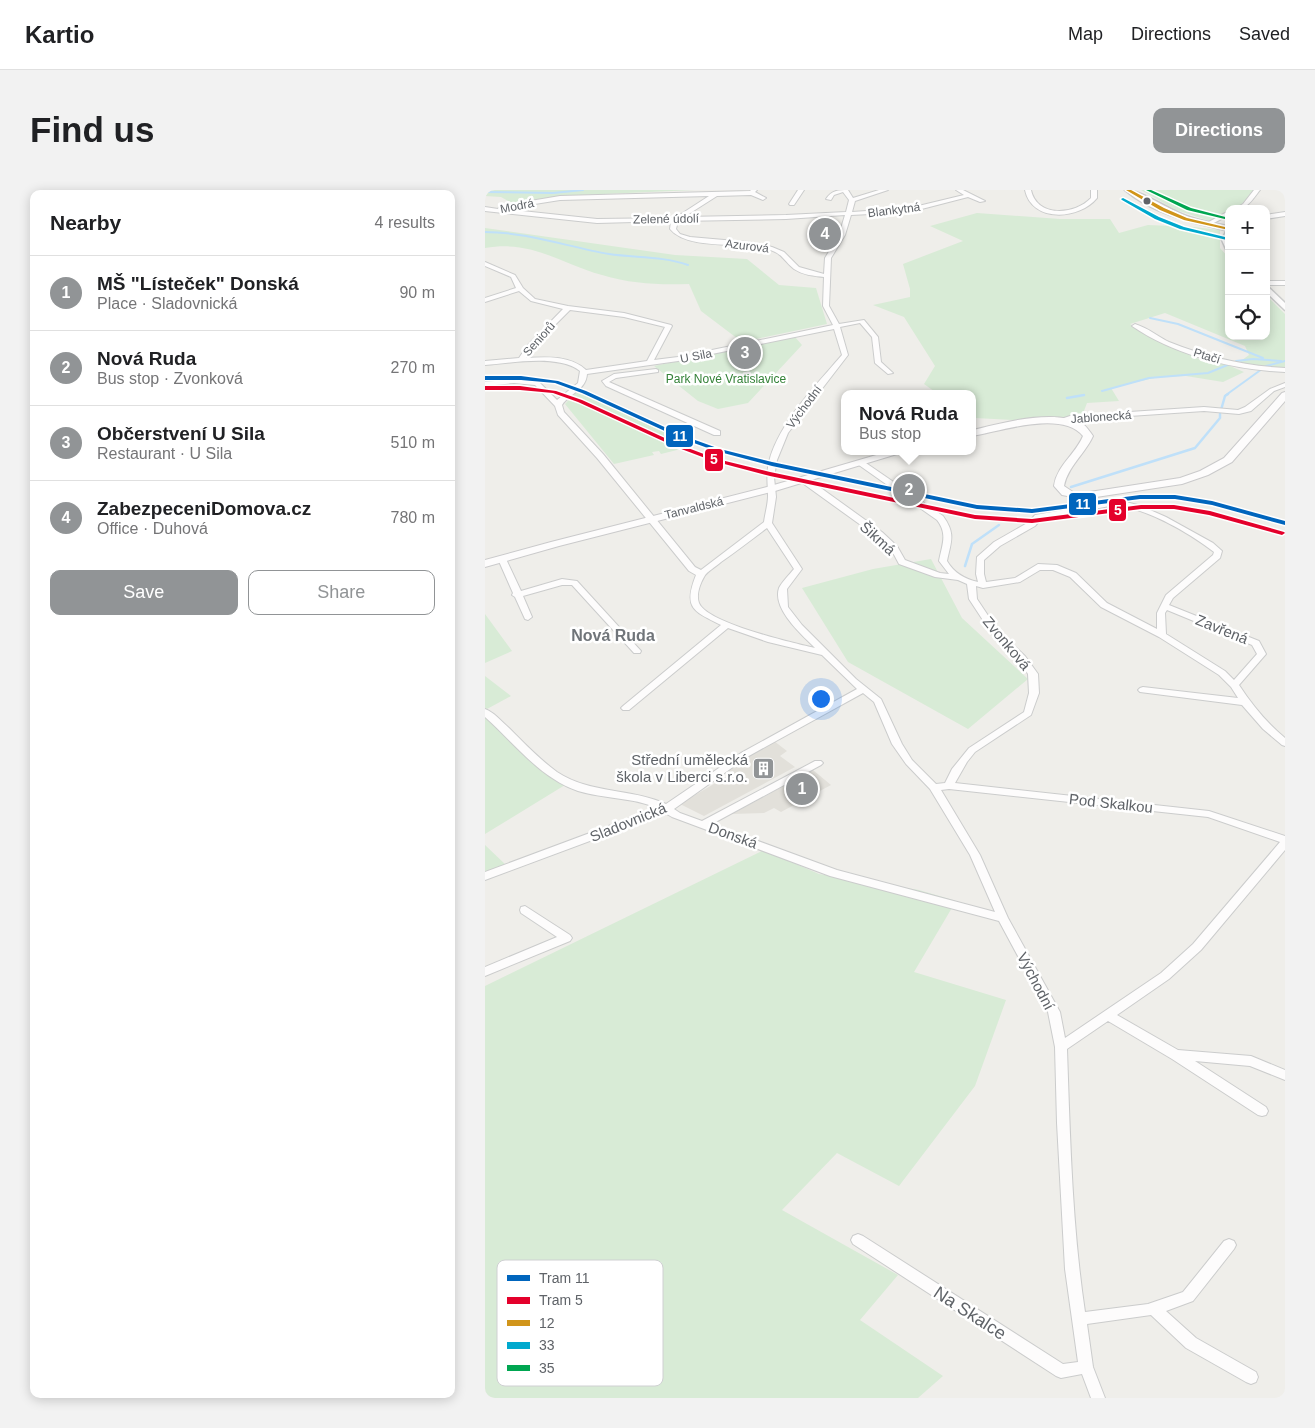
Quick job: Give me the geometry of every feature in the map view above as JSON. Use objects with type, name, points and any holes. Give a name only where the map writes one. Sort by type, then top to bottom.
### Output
[{"type":"main road","name":"Jablonecká","points":[[1059,421],[1082,428],[1089,436],[1087,442],[1069,462],[1059,482],[1059,486],[1064,492],[1083,496],[1182,481],[1219,466],[1228,460],[1285,395]]},
{"type":"main road","points":[[976,432],[1030,423],[1059,421]]},
{"type":"main road","name":"Tanvaldská","points":[[485,564],[771,489],[888,455]]},
{"type":"street","points":[[792,204],[801,190]]},
{"type":"street","points":[[829,199],[832,194],[844,190],[852,200]]},
{"type":"street","points":[[852,200],[885,190]]},
{"type":"street","points":[[959,190],[982,201]]},
{"type":"street","points":[[1029,190],[1031,201],[1035,205],[1050,211],[1062,212],[1085,208],[1094,198],[1094,190]]},
{"type":"street","points":[[1128,190],[1174,214],[1225,228]]},
{"type":"street","points":[[1245,205],[1257,190]]},
{"type":"street","points":[[677,219],[719,192]]},
{"type":"street","name":"Modrá","points":[[493,210],[560,198],[753,192],[763,198]]},
{"type":"street","name":"Blankytná","points":[[848,214],[909,210],[969,195]]},
{"type":"street","points":[[837,326],[826,306],[828,258],[842,235],[852,200]]},
{"type":"street","name":"Zelené údolí","points":[[485,209],[597,221],[848,214]]},
{"type":"street","points":[[1270,216],[1285,214]]},
{"type":"street","points":[[1208,224],[1225,215]]},
{"type":"street","name":"Azurová","points":[[677,219],[674,221],[673,228],[678,235],[700,241],[770,248],[788,257],[794,266],[800,269],[827,276]]},
{"type":"street","name":"Seniorů","points":[[485,264],[513,276],[520,289],[533,300],[568,308]]},
{"type":"street","points":[[1270,283],[1285,282]]},
{"type":"street","points":[[485,300],[520,289]]},
{"type":"street","points":[[1270,291],[1285,308]]},
{"type":"street","points":[[568,308],[625,315],[669,326],[645,366]]},
{"type":"street","name":"Seniorů","points":[[568,308],[529,346],[521,360],[570,362],[579,365],[584,372]]},
{"type":"street","name":"U Sila","points":[[584,372],[645,366],[862,321],[875,337],[878,363],[890,372]]},
{"type":"street","name":"Východní","points":[[837,326],[845,355],[784,433],[773,460],[772,497],[768,523],[798,569],[783,589],[785,607],[799,627],[853,681],[865,688],[878,701],[897,744],[909,762],[934,787],[975,855],[1003,918],[1054,1012],[1061,1047],[1063,1123],[1072,1269],[1086,1367],[1098,1398]]},
{"type":"street","name":"Ptačí","points":[[1135,326],[1141,327],[1167,344],[1212,360],[1285,370]]},
{"type":"street","points":[[485,363],[521,360]]},
{"type":"street","points":[[656,370],[645,366],[614,376],[605,381],[608,385],[717,433]]},
{"type":"street","points":[[558,405],[563,398],[581,384],[584,380],[584,372]]},
{"type":"street","points":[[485,384],[514,381],[537,383],[558,405],[561,413],[693,569],[701,574]]},
{"type":"street","name":"Jablonecká","points":[[1059,421],[1070,418],[1204,409],[1233,412],[1243,411],[1265,394],[1285,385]]},
{"type":"street","points":[[860,463],[940,518],[946,525],[949,539],[943,560],[947,569],[958,578],[983,585],[1017,580],[1038,567],[1053,567],[1073,575],[1104,605],[1162,635],[1222,673],[1277,738],[1285,743]]},
{"type":"street","name":"Šikmá","points":[[804,480],[879,534],[894,548],[902,562],[938,575],[958,578]]},
{"type":"street","points":[[983,585],[980,574],[980,560],[997,544],[1033,524],[1038,517],[1124,503],[1143,509],[1211,545],[1218,551],[1217,556],[1179,588],[1164,606],[1161,613],[1162,635]]},
{"type":"street","points":[[768,523],[701,574],[693,601],[695,605],[708,615],[727,625],[771,640],[825,653]]},
{"type":"street","points":[[502,559],[527,617]]},
{"type":"street","points":[[516,594],[561,582],[574,583],[637,651]]},
{"type":"street","name":"Zvonková","points":[[949,786],[954,772],[965,755],[981,742],[1028,714],[1034,693],[1033,674],[1022,658],[996,634],[973,599],[971,583]]},
{"type":"street","name":"Zavřená","points":[[1164,606],[1256,642],[1262,654],[1234,685]]},
{"type":"street","points":[[626,708],[686,661],[727,625]]},
{"type":"street","name":"Sladovnická","points":[[485,876],[668,808],[744,755],[865,688]]},
{"type":"street","points":[[1143,690],[1245,702]]},
{"type":"street","name":"Donská","points":[[485,712],[536,759],[561,778],[582,788],[655,801],[677,814],[834,873],[1003,918]]},
{"type":"street","points":[[704,824],[817,763]]},
{"type":"street","name":"Pod Skalkou","points":[[934,787],[949,786],[1209,814],[1285,842],[1197,948],[1165,976],[1061,1047]]},
{"type":"street","points":[[485,972],[566,938],[525,910]]},
{"type":"street","points":[[1107,1015],[1176,1055],[1262,1111]]},
{"type":"street","points":[[1176,1055],[1251,1061],[1285,1075]]},
{"type":"street","name":"Na Skalce","points":[[858,1240],[1061,1371],[1086,1367]]},
{"type":"street","points":[[1079,1319],[1153,1308],[1188,1297],[1229,1246]]},
{"type":"street","points":[[1153,1308],[1191,1344],[1251,1377]]},
{"type":"shaded area","points":[[774,741],[787,751],[780,756],[795,767],[704,816],[680,804],[729,775],[724,770]]},
{"type":"shaded area","points":[[813,770],[831,785],[781,812],[774,808],[764,813],[732,814]]},
{"type":"green space","points":[[485,190],[695,190],[559,196],[512,203],[501,197],[485,196]]},
{"type":"green space","points":[[1141,190],[1254,190],[1241,205],[1225,205],[1225,213],[1210,221],[1176,210]]},
{"type":"green space","points":[[977,213],[1060,219],[1110,219],[1119,233],[1148,225],[1220,230],[1220,248],[1225,254],[1225,338],[1165,313],[1130,324],[1201,360],[1223,363],[1244,372],[1223,382],[1186,376],[1158,377],[1111,388],[1119,401],[1087,403],[1082,416],[1013,420],[976,418],[976,390],[932,390],[924,384],[935,366],[904,317],[873,305],[910,297],[910,289],[903,264],[963,241],[930,226]]},
{"type":"green space","points":[[485,228],[675,255],[747,259],[779,285],[816,288],[827,324],[742,342],[701,311],[689,284],[635,282],[602,275],[532,250],[502,246],[485,248]]},
{"type":"green space","points":[[1270,299],[1285,314],[1285,371],[1275,372],[1238,363],[1249,355],[1245,346],[1230,340],[1270,340]]},
{"type":"green space","name":"Park Nové Vratislavice","points":[[795,337],[802,345],[748,403],[718,409],[698,401],[654,366]]},
{"type":"green space","points":[[577,391],[674,437],[689,447],[661,454],[659,451],[652,452],[654,455],[614,464],[565,404]]},
{"type":"green space","points":[[931,559],[962,618],[1028,679],[968,729],[848,662],[802,588],[873,569]]},
{"type":"green space","points":[[485,614],[512,651],[485,663]]},
{"type":"green space","points":[[485,676],[511,696],[487,709],[485,708]]},
{"type":"green space","points":[[485,717],[565,785],[485,834]]},
{"type":"green space","points":[[485,845],[507,866],[485,874]]},
{"type":"green space","points":[[764,850],[819,874],[919,890],[956,901],[914,972],[1006,1000],[975,1086],[899,1186],[837,1153],[782,1210],[898,1275],[860,1320],[943,1376],[918,1398],[485,1398],[485,986]]},
{"type":"waterway","points":[[485,192],[553,193],[583,190]]},
{"type":"waterway","points":[[485,232],[516,234],[609,254],[659,259],[688,265]]},
{"type":"waterway","points":[[1150,318],[1178,324],[1263,358]]},
{"type":"waterway","points":[[1236,361],[1253,359],[1281,361]]},
{"type":"waterway","points":[[1266,366],[1285,361]]},
{"type":"waterway","points":[[1102,391],[1149,378],[1208,373],[1230,364]]},
{"type":"waterway","points":[[1226,395],[1262,369]]},
{"type":"waterway","points":[[1221,410],[1225,396],[1228,394]]},
{"type":"waterway","points":[[1067,398],[1084,395]]},
{"type":"waterway","points":[[1071,487],[1195,448],[1220,418],[1220,414]]},
{"type":"waterway","points":[[965,566],[972,544],[999,525]]},
{"type":"tram line","name":"11","points":[[485,378],[521,378],[556,382],[584,392],[682,437],[718,450],[772,464],[977,507],[1032,511],[1140,497],[1175,497],[1212,503],[1285,523]]},
{"type":"tram line","name":"5","points":[[485,388],[520,388],[554,392],[580,401],[678,446],[715,460],[770,474],[975,517],[1032,521],[1141,507],[1174,507],[1210,513],[1282,533]]},
{"type":"transit line","name":"12","points":[[1128,190],[1162,209],[1186,219],[1225,228]]},
{"type":"transit line","name":"35","points":[[1148,190],[1189,209],[1225,218]]},
{"type":"transit line","name":"33","points":[[1123,199],[1157,218],[1182,228],[1225,239]]},
{"type":"place","name":"ZabezpeceniDomova.cz","points":[[825,234]]},
{"type":"place","name":"Občerstvení U Sila","points":[[745,353]]},
{"type":"place","name":"Nová Ruda","points":[[909,490]]},
{"type":"place","name":"Střední umělecká škola v Liberci s.r.o.","points":[[764,768]]},
{"type":"place","name":"MŠ \"Lísteček\" Donská","points":[[802,789]]},
{"type":"district","name":"Nová Ruda","points":[[613,635]]}]
